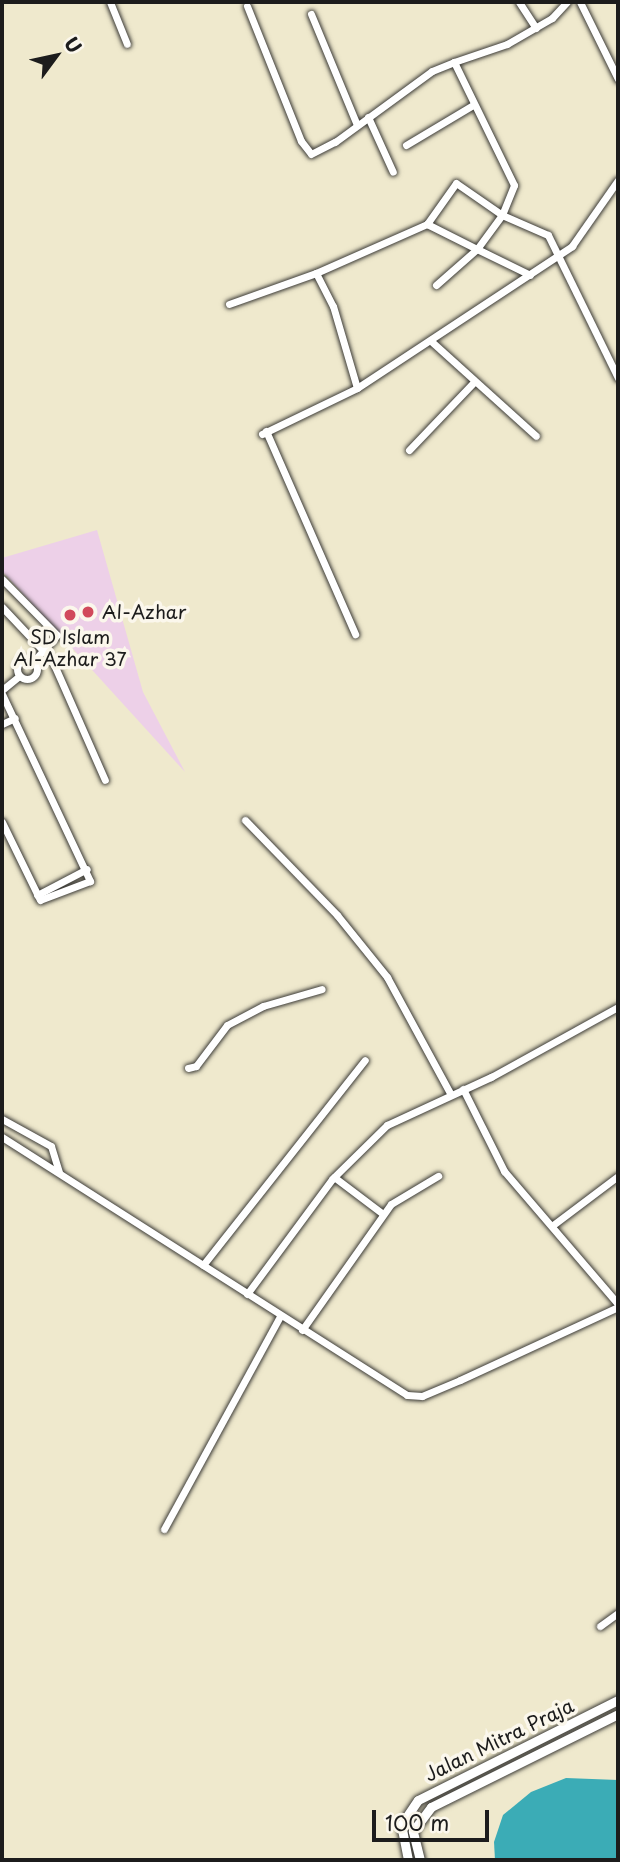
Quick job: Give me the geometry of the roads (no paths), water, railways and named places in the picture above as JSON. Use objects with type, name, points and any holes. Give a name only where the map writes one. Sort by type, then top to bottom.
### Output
[{"type":"street","points":[[110,2],[127,44]]},
{"type":"street","points":[[519,2],[536,28]]},
{"type":"street","points":[[247,6],[309,153],[326,148],[432,71],[507,44],[536,28],[567,2]]},
{"type":"street","points":[[580,2],[618,79]]},
{"type":"street","points":[[311,14],[357,125]]},
{"type":"street","points":[[436,285],[477,250],[502,215],[512,179],[454,62]]},
{"type":"street","points":[[406,145],[473,105]]},
{"type":"street","points":[[368,117],[393,172]]},
{"type":"street","points":[[355,634],[264,433],[357,388],[432,342],[577,242],[618,180]]},
{"type":"street","points":[[229,304],[316,273],[427,224],[456,183],[502,215],[548,235],[618,378]]},
{"type":"street","points":[[427,224],[530,275]]},
{"type":"street","points":[[316,273],[333,306],[357,388]]},
{"type":"street","points":[[432,342],[536,436]]},
{"type":"street","points":[[408,450],[474,382]]},
{"type":"street","points":[[2,579],[57,635],[33,662],[33,676],[19,676]]},
{"type":"street","points":[[2,607],[44,649],[105,780]]},
{"type":"street","points":[[2,822],[41,901],[89,882],[87,869],[2,692],[19,676],[20,662],[33,662]]},
{"type":"street","points":[[2,724],[15,718]]},
{"type":"street","points":[[246,820],[337,915],[387,977],[451,1095]]},
{"type":"street","points":[[37,895],[87,869]]},
{"type":"street","points":[[188,1068],[195,1066],[227,1026],[262,1006],[322,989]]},
{"type":"street","points":[[247,1294],[334,1177],[387,1125],[463,1089],[618,1007]]},
{"type":"street","points":[[203,1265],[365,1060]]},
{"type":"street","points":[[2,1137],[402,1393],[417,1397],[618,1306],[553,1225],[504,1171],[463,1089]]},
{"type":"street","points":[[2,1119],[51,1146],[59,1172]]},
{"type":"street","points":[[302,1330],[383,1214],[399,1198],[438,1175]]},
{"type":"street","points":[[553,1225],[618,1176]]},
{"type":"street","points":[[334,1177],[383,1214]]},
{"type":"street","points":[[163,1530],[280,1315]]},
{"type":"street","points":[[600,1626],[618,1613]]},
{"type":"street","name":"Jalan Mitra Praja","points":[[408,1860],[401,1825],[418,1800],[618,1700]]},
{"type":"street","name":"Jalan Mitra Praja","points":[[421,1860],[413,1831],[431,1807],[618,1714]]},
{"type":"water","points":[[566,1778],[618,1780],[618,1860],[495,1860],[494,1842],[503,1815],[531,1792]]},
{"type":"place","name":"Al-Azhar","points":[[88,612]]},
{"type":"place","name":"SD Islam Al-Azhar 37","points":[[70,615]]}]
